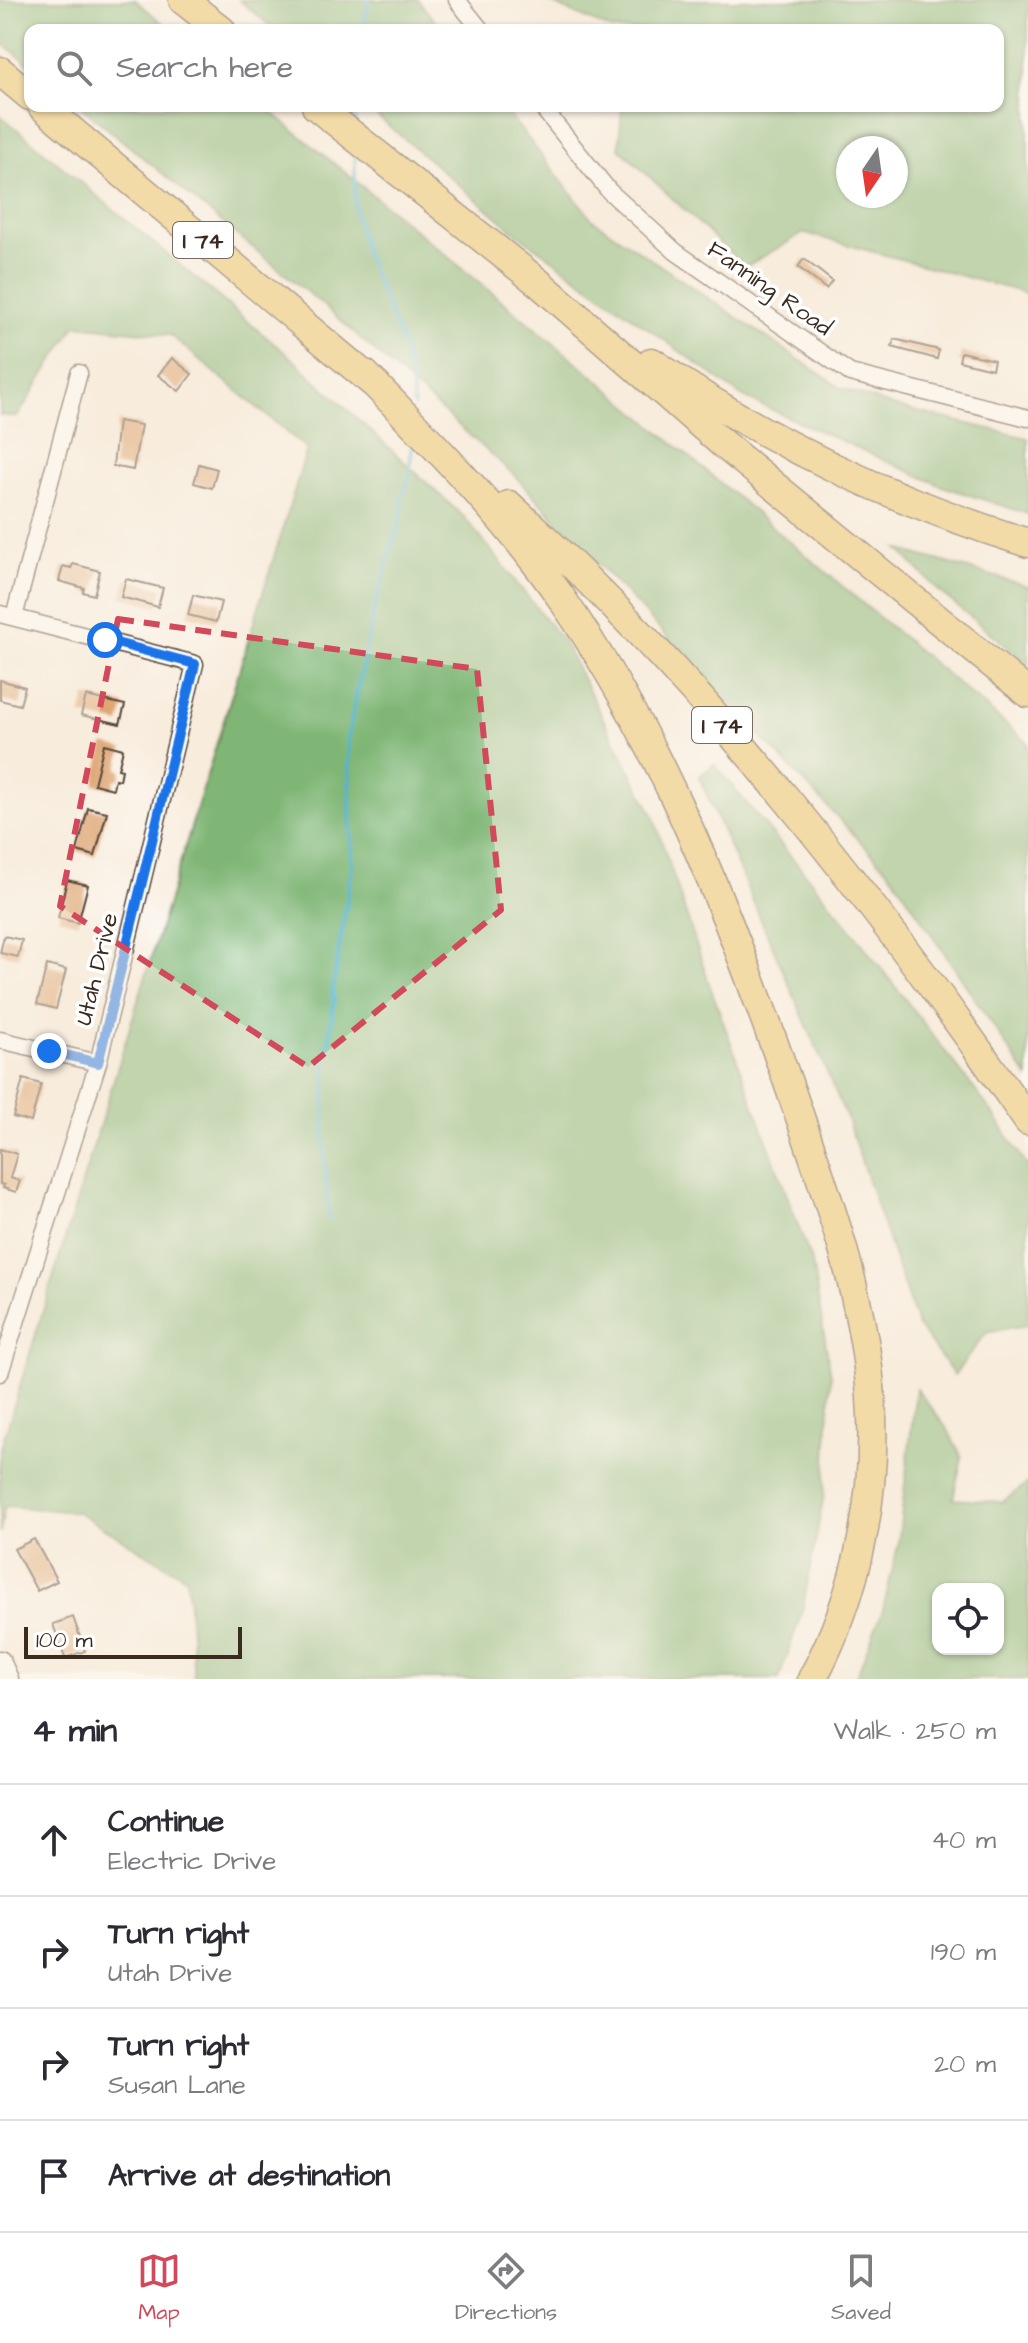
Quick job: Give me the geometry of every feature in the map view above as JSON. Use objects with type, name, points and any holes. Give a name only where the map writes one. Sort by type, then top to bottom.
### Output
[{"type":"highway","points":[[183,0],[213,24]]},
{"type":"highway","points":[[0,71],[24,91]]},
{"type":"highway","name":"I 74","points":[[49,112],[365,374],[552,544],[661,656],[771,779],[865,896],[1028,1121]]},
{"type":"highway","points":[[324,112],[539,283],[723,444],[1028,693]]},
{"type":"highway","points":[[539,283],[689,387],[817,462],[902,499],[1028,543]]},
{"type":"highway","points":[[365,374],[495,511],[524,546],[564,600],[623,697],[676,797],[700,852],[809,1146],[845,1254],[858,1305],[871,1398],[872,1445],[868,1498],[856,1564],[833,1633],[812,1679]]},
{"type":"street","points":[[457,0],[476,24]]},
{"type":"street","name":"Fanning Road","points":[[546,112],[609,191],[676,252],[850,373],[1028,418]]},
{"type":"street","points":[[7,615],[79,373]]},
{"type":"street","name":"Utah Drive","points":[[0,1373],[98,1063],[195,664],[7,615]]},
{"type":"street","points":[[0,1040],[98,1063]]},
{"type":"street","points":[[0,1661],[8,1679]]},
{"type":"highlighted area","points":[[118,619],[477,669],[501,910],[308,1067],[60,906]]},
{"type":"green space","points":[[0,0],[135,0],[164,24],[24,24],[24,60],[0,41]]},
{"type":"green space","points":[[239,0],[418,0],[437,24],[268,24]]},
{"type":"green space","points":[[544,0],[1028,0],[1028,294],[804,233],[745,267],[619,148],[622,112],[1004,112],[1004,24],[598,24]]},
{"type":"green space","points":[[87,112],[271,112],[591,374],[1028,743],[1028,1078],[892,875],[512,473],[324,306]]},
{"type":"green space","points":[[372,112],[507,112],[593,220],[841,388],[893,406],[1028,438],[1028,514],[942,486],[743,397],[520,236]]},
{"type":"green space","points":[[0,115],[295,361],[465,518],[563,641],[653,815],[710,986],[812,1263],[831,1375],[824,1496],[802,1612],[779,1679],[194,1679],[187,1578],[77,1512],[5,1506],[0,1533],[0,1451],[307,449],[170,335],[76,325],[17,417],[0,415]]},
{"type":"green space","points":[[898,549],[1028,586],[1028,664],[940,592]]},
{"type":"green space","points":[[714,764],[843,919],[992,1112],[1028,1167],[1028,1325],[987,1332],[954,1375],[917,1325],[846,1116],[699,777]]},
{"type":"green space","points":[[916,1388],[948,1430],[962,1458],[953,1499],[1002,1502],[1028,1483],[1028,1679],[855,1679],[883,1610],[898,1545]]},
{"type":"building","points":[[804,259],[832,281],[826,289],[798,267]]},
{"type":"building","points":[[894,339],[939,350],[937,359],[892,347]]},
{"type":"building","points":[[961,352],[994,360],[992,369],[959,361]]},
{"type":"building","points":[[172,358],[192,374],[179,391],[158,375]]},
{"type":"building","points":[[118,421],[141,425],[133,470],[113,466]]},
{"type":"building","points":[[199,464],[217,469],[212,488],[194,483]]},
{"type":"building","points":[[73,564],[100,571],[94,595],[83,592],[84,588],[59,581],[63,566],[71,568]]},
{"type":"building","points":[[126,579],[163,588],[158,607],[121,597]]},
{"type":"building","points":[[193,595],[221,602],[216,622],[188,615]]},
{"type":"building","points":[[0,680],[25,687],[20,705],[0,700]]},
{"type":"building","points":[[86,696],[125,705],[120,724],[81,715]]},
{"type":"building","points":[[104,744],[123,749],[118,769],[122,770],[120,780],[115,779],[113,789],[94,784]]},
{"type":"building","points":[[88,808],[107,812],[95,856],[77,851]]},
{"type":"building","points":[[67,880],[88,885],[78,923],[58,918]]},
{"type":"building","points":[[4,936],[22,940],[18,957],[0,953]]},
{"type":"building","points":[[47,965],[66,970],[56,1009],[37,1004]]},
{"type":"building","points":[[23,1079],[41,1084],[31,1122],[13,1117]]},
{"type":"building","points":[[0,1149],[17,1154],[10,1178],[20,1181],[16,1192],[0,1184]]},
{"type":"building","points":[[34,1539],[57,1581],[37,1591],[14,1549]]},
{"type":"building","points":[[73,1617],[85,1651],[65,1658],[53,1624]]},
{"type":"waterway","points":[[364,24],[369,0]]},
{"type":"waterway","points":[[355,112],[355,121]]},
{"type":"waterway","points":[[355,149],[355,212],[365,253],[402,343],[414,406]]},
{"type":"waterway","points":[[329,1220],[324,1148],[326,1066],[334,999],[332,994],[352,867],[348,736],[375,605],[403,508],[401,502],[409,476],[413,438]]},
{"type":"route","points":[[49,1051],[98,1063],[195,664],[105,640]]}]
